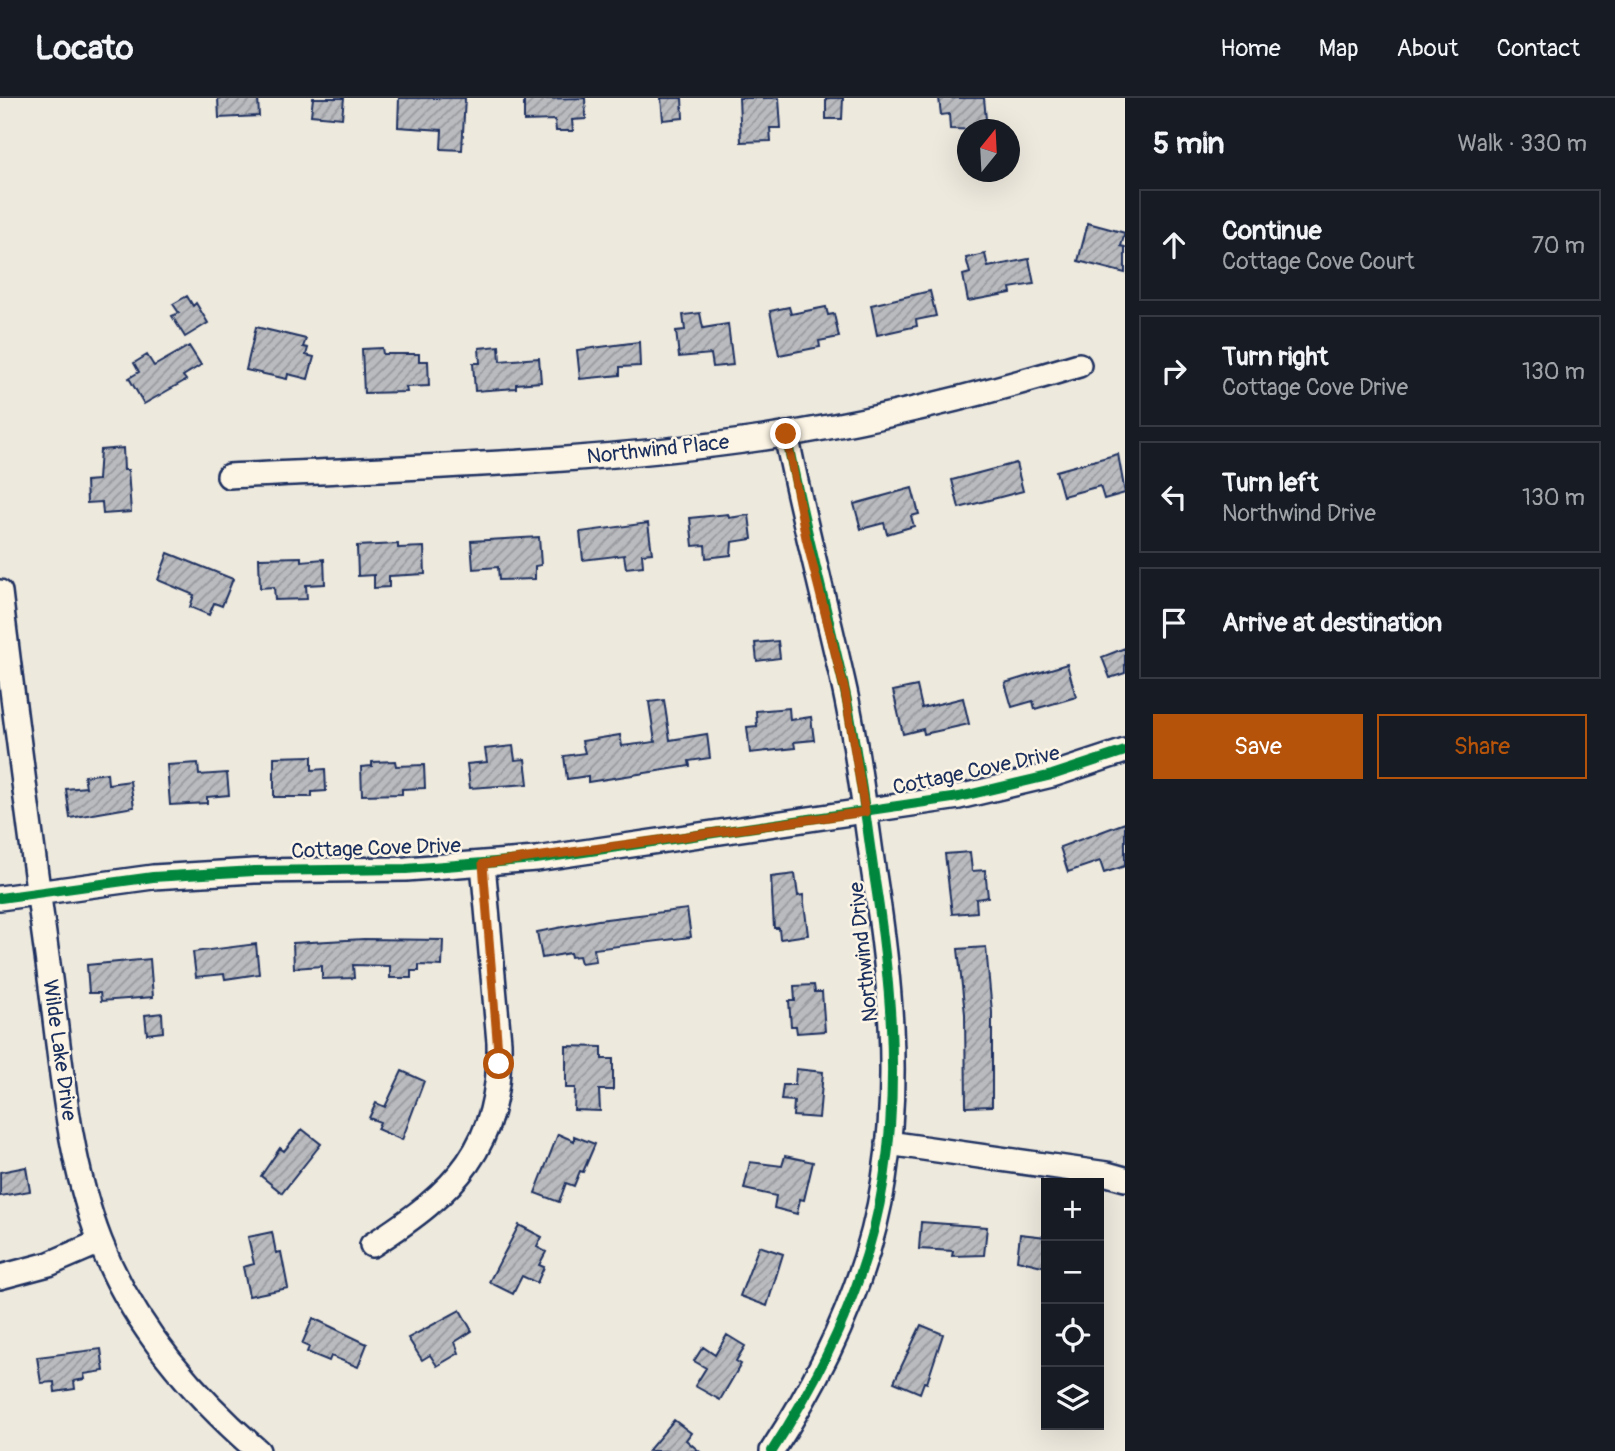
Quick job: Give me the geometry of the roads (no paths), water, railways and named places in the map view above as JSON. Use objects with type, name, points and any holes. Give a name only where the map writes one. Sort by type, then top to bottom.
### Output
[{"type":"street","name":"Northwind Place","points":[[229,476],[643,453],[786,434],[943,401],[1079,365]]},
{"type":"street","name":"Northwind Drive","points":[[772,1451],[819,1374],[852,1297],[879,1202],[894,1075],[889,991],[865,812],[845,692],[806,538],[786,434]]},
{"type":"street","name":"Wilde Lake Drive","points":[[0,592],[76,1159],[100,1242],[140,1317],[166,1355],[201,1399],[258,1451]]},
{"type":"street","name":"Cottage Cove Drive","points":[[0,898],[153,877],[483,864],[865,812],[1011,786],[1125,751]]},
{"type":"street","points":[[372,1245],[412,1220],[447,1191],[463,1172],[491,1115],[499,1064],[499,1042],[483,864]]},
{"type":"street","points":[[888,1143],[1107,1174],[1125,1180]]},
{"type":"street","points":[[0,1277],[49,1264],[100,1242]]}]
